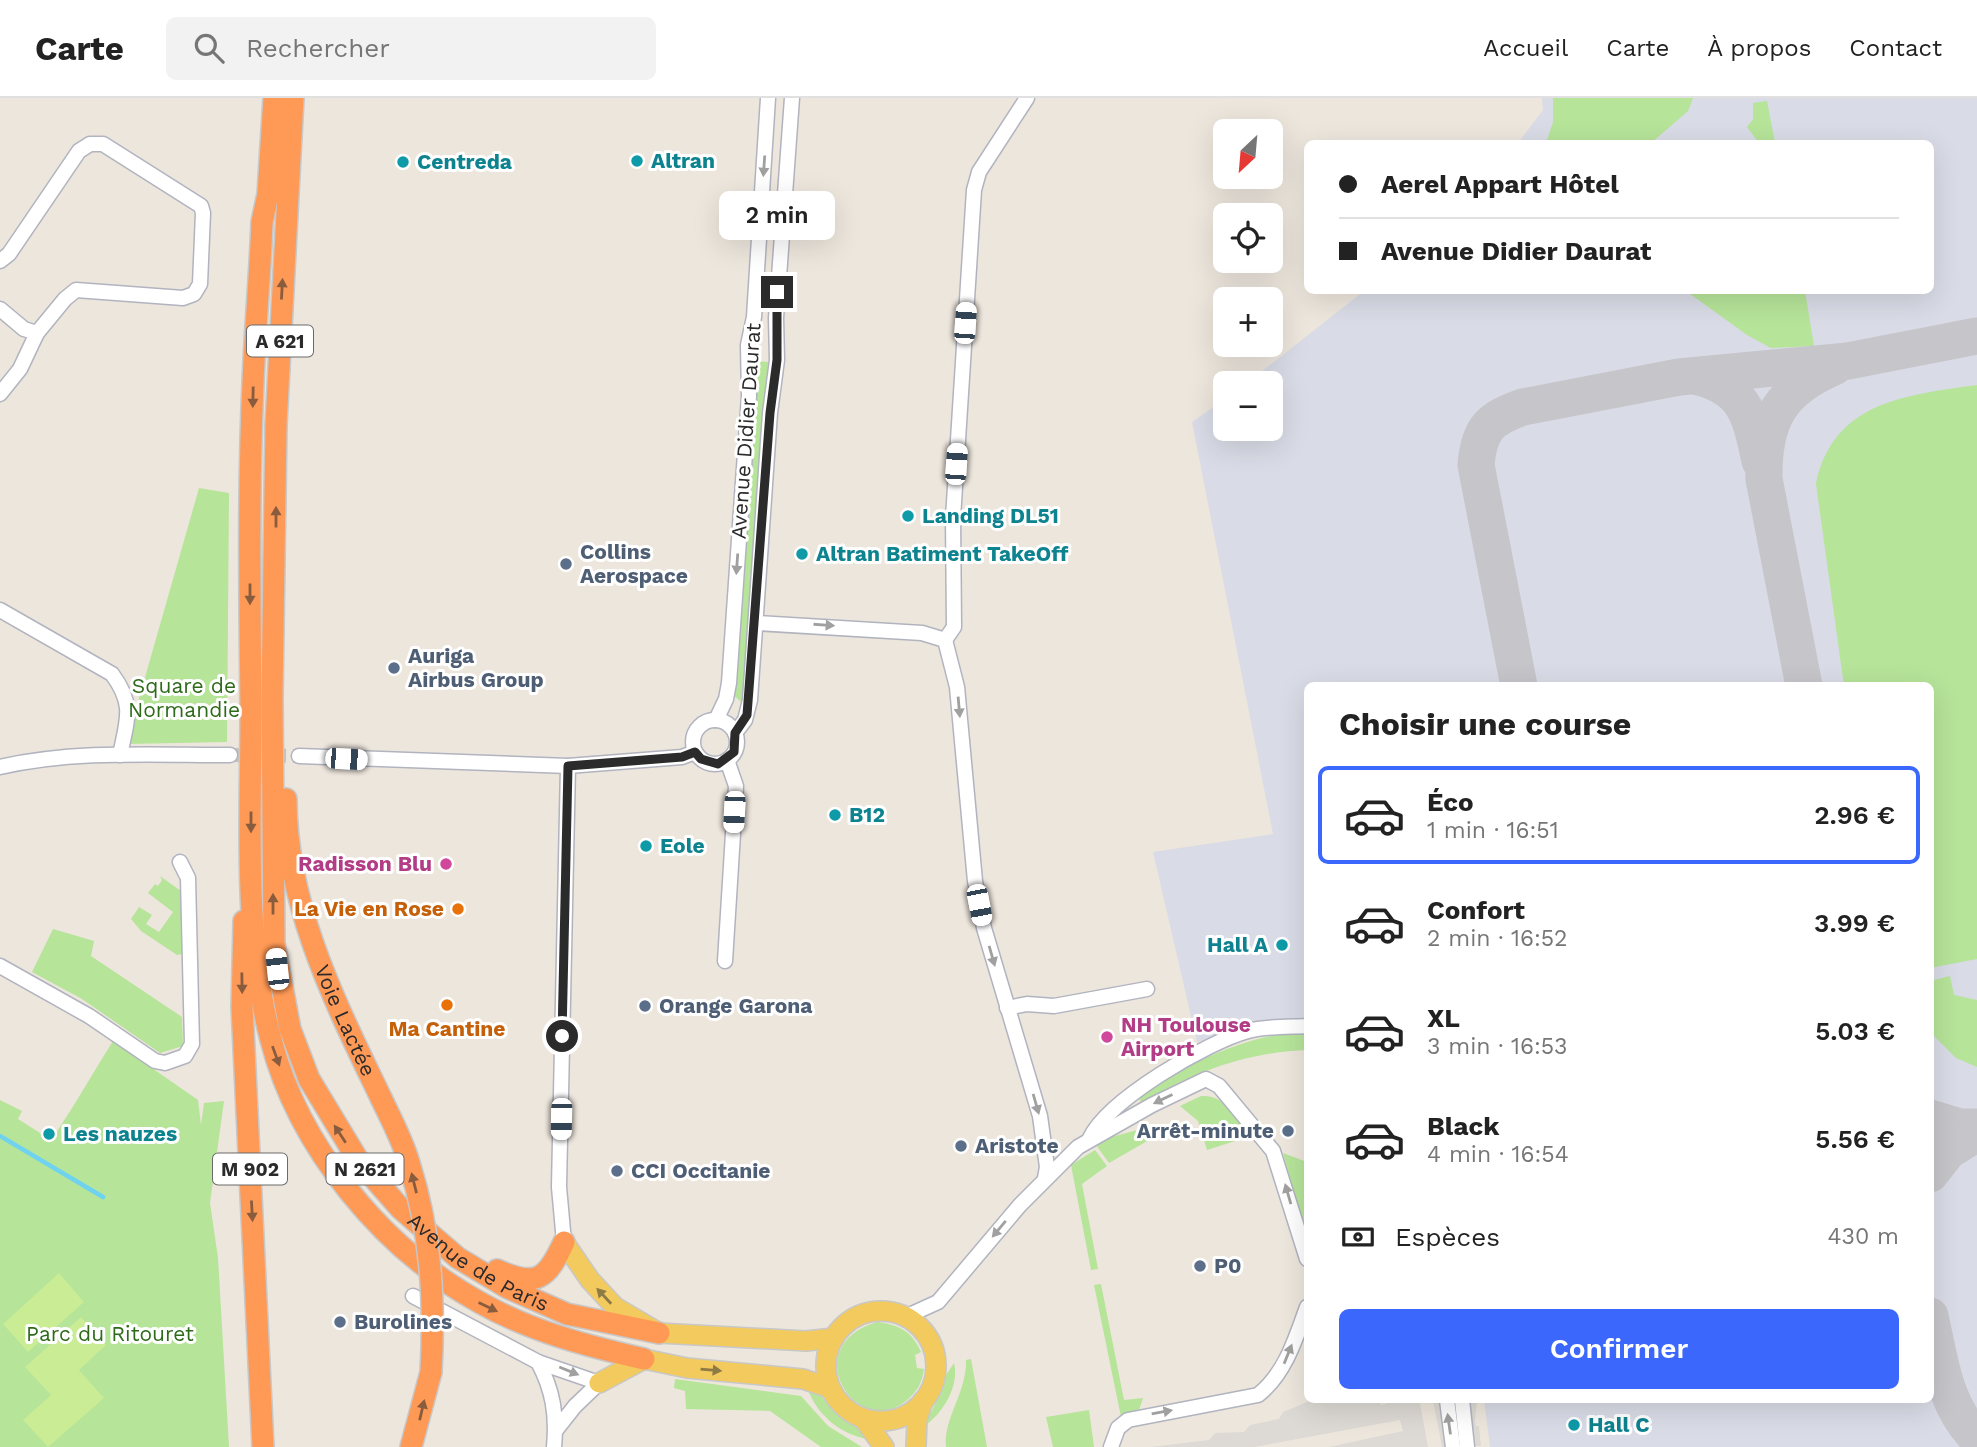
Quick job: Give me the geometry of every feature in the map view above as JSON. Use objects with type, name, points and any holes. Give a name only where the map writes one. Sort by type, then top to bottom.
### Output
[{"type":"highway","points":[[261,98],[253,204],[262,222]]},
{"type":"highway","name":"A 621","points":[[251,892],[250,501],[262,222],[268,194],[274,98]]},
{"type":"highway","name":"A 621","points":[[276,585],[276,425],[293,98]]},
{"type":"highway","name":"Avenue de Paris","points":[[276,585],[273,839],[277,969],[284,1008],[301,1060],[326,1112],[358,1160],[401,1209],[438,1242],[482,1273],[538,1302],[596,1323],[659,1333]]},
{"type":"highway","name":"Voie Lactée","points":[[276,585],[286,612],[286,823],[294,872],[307,925],[323,972],[409,1161],[430,1251],[434,1297],[431,1372],[411,1447]]},
{"type":"highway","name":"Avenue de Paris","points":[[251,892],[261,991],[271,1041],[289,1091],[311,1133],[361,1205],[399,1243],[441,1278],[480,1303],[564,1339],[644,1359]]},
{"type":"highway","name":"M 902","points":[[251,892],[241,959],[263,1447]]},
{"type":"highway","points":[[438,1242],[508,1275],[536,1280],[552,1268],[564,1242]]},
{"type":"main road","points":[[564,1242],[590,1280],[615,1307],[659,1333]]},
{"type":"main road","points":[[884,1447],[863,1418],[844,1406],[830,1388],[827,1357],[834,1338],[848,1322],[866,1313],[887,1312],[905,1317],[918,1326],[933,1349],[934,1376],[917,1419],[916,1447]]},
{"type":"main road","name":"Avenue de Paris","points":[[659,1333],[806,1341],[834,1338]]},
{"type":"main road","points":[[599,1383],[644,1359]]},
{"type":"main road","name":"Avenue de Paris","points":[[644,1359],[687,1368],[803,1379],[830,1388]]},
{"type":"main road","points":[[863,1418],[890,1420],[902,1416],[923,1400]]},
{"type":"street","name":"Avenue Didier Daurat","points":[[716,720],[726,699],[729,683],[749,396],[748,352],[754,317],[768,98]]},
{"type":"street","name":"Avenue Didier Daurat","points":[[735,733],[744,720],[750,700],[770,413],[777,360],[776,318],[792,98]]},
{"type":"street","points":[[1027,98],[979,172],[974,190],[953,518],[955,616],[954,627],[945,640],[957,687],[975,881],[984,928],[1040,1116],[1047,1167],[1045,1178]]},
{"type":"street","points":[[0,261],[9,254],[79,151],[90,144],[103,144],[201,206],[203,213],[200,284],[194,294],[183,298],[76,290],[65,299],[37,333],[20,369],[0,394]]},
{"type":"street","points":[[0,309],[24,329],[37,333]]},
{"type":"street","points":[[0,610],[112,674],[125,691],[130,707],[120,755]]},
{"type":"street","points":[[756,623],[922,632],[945,640]]},
{"type":"street","points":[[716,720],[727,724],[735,733],[736,746],[727,760],[709,763],[695,752],[694,733],[703,723],[716,720]]},
{"type":"street","points":[[299,756],[568,766],[682,757],[695,752]]},
{"type":"street","points":[[0,767],[42,758],[230,755]]},
{"type":"street","points":[[725,961],[736,786],[727,760]]},
{"type":"street","points":[[564,1242],[559,1187],[568,766]]},
{"type":"street","points":[[0,967],[89,1016],[155,1061],[166,1063],[185,1056],[192,1044],[189,906],[188,878],[180,862]]},
{"type":"street","points":[[1007,1008],[1027,1004],[1054,1006],[1147,989]]},
{"type":"street","points":[[1090,1138],[1101,1119],[1192,1054],[1249,1030],[1304,1026]]},
{"type":"street","points":[[905,1317],[938,1302],[1045,1178],[1090,1138],[1206,1079],[1213,1082],[1273,1151],[1304,1249]]},
{"type":"street","points":[[413,1296],[538,1362],[599,1383],[575,1406],[556,1430]]},
{"type":"street","points":[[1111,1447],[1118,1427],[1128,1420],[1258,1395],[1270,1386],[1283,1365],[1304,1314]]},
{"type":"street","points":[[538,1362],[549,1382],[555,1406],[554,1447]]},
{"type":"street","points":[[1447,1403],[1453,1447]]},
{"type":"street","points":[[1462,1403],[1467,1447]]},
{"type":"shaded area","points":[[1542,98],[1977,98],[1977,1447],[1490,1447],[1484,1403],[1934,1403],[1934,682],[1304,682],[1304,1028],[1197,1042],[1153,852],[1273,834],[1192,422],[1213,407],[1213,441],[1283,441],[1283,371],[1262,371],[1360,294],[1934,294],[1934,140],[1520,140],[1543,110]]},
{"type":"shaded area","points":[[1305,1403],[1420,1403],[1428,1447],[1329,1447],[1403,1431],[1400,1420],[1254,1447],[1151,1447],[1209,1440],[1215,1433],[1244,1432],[1250,1425],[1279,1419],[1283,1412]]},
{"type":"shaded area","points":[[1434,1403],[1477,1403],[1475,1421],[1476,1426],[1479,1426],[1481,1446],[1442,1447]]},
{"type":"green space","points":[[1553,98],[1693,98],[1688,111],[1654,140],[1547,140],[1553,122]]},
{"type":"green space","points":[[1767,101],[1774,140],[1757,140],[1747,127],[1753,119],[1753,103]]},
{"type":"green space","points":[[1690,294],[1805,294],[1814,346],[1771,348],[1747,335]]},
{"type":"green space","points":[[755,361],[768,362],[745,705],[732,694]]},
{"type":"green space","points":[[1977,385],[1977,959],[1934,967],[1934,682],[1843,682],[1816,484],[1825,457],[1838,435],[1855,419],[1899,399]]},
{"type":"green space","name":"Square de Normandie","points":[[199,488],[229,493],[227,742],[126,744]]},
{"type":"green space","points":[[160,876],[181,891],[182,954],[177,955],[141,931],[131,919],[139,907],[152,915],[146,924],[159,932],[173,912],[148,893],[155,884],[158,886],[162,880]]},
{"type":"green space","points":[[53,929],[94,941],[91,956],[182,1017],[183,1046],[160,1053],[82,999],[32,972]]},
{"type":"green space","points":[[1950,976],[1954,995],[1977,1000],[1977,1067],[1956,1058],[1934,1036],[1934,980]]},
{"type":"green space","points":[[1304,1031],[1304,1050],[1242,1059],[1201,1073],[1142,1103],[1137,1096],[1177,1072],[1218,1053],[1261,1038]]},
{"type":"green space","name":"Parc du Ritouret","points":[[113,1041],[198,1100],[201,1125],[204,1103],[224,1101],[210,1203],[218,1258],[229,1447],[0,1447],[0,1100],[22,1111],[18,1119],[51,1140]]},
{"type":"green space","points":[[1201,1096],[1210,1096],[1225,1103],[1254,1135],[1207,1150],[1198,1121],[1180,1106]]},
{"type":"green space","points":[[1156,1125],[1168,1129],[1109,1163],[1096,1145],[1104,1139]]},
{"type":"green space","points":[[1095,1150],[1107,1166],[1082,1184],[1098,1269],[1091,1270],[1071,1165]]},
{"type":"green space","points":[[1283,1153],[1304,1161],[1302,1220]]},
{"type":"green space","points":[[59,1273],[84,1302],[28,1352],[3,1324]]},
{"type":"green space","points":[[1101,1284],[1124,1400],[1143,1398],[1139,1410],[1121,1417],[1094,1285]]},
{"type":"green space","points":[[81,1317],[106,1345],[79,1370],[104,1398],[48,1447],[23,1420],[51,1395],[25,1367]]},
{"type":"green space","points":[[877,1322],[898,1327],[909,1334],[921,1352],[915,1355],[917,1368],[924,1369],[913,1394],[906,1401],[887,1410],[869,1409],[853,1400],[842,1386],[837,1368],[840,1350],[853,1334]]},
{"type":"green space","points":[[971,1359],[987,1447],[946,1447],[948,1426],[963,1383],[966,1360]]},
{"type":"green space","points":[[954,1363],[954,1381],[948,1399],[937,1415],[923,1427],[941,1393],[944,1378]]},
{"type":"green space","points":[[675,1379],[801,1396],[828,1426],[862,1447],[821,1447],[770,1411],[686,1409],[685,1391],[674,1388]]},
{"type":"green space","points":[[808,1390],[820,1394],[834,1412],[859,1428],[867,1439],[848,1433],[824,1416]]},
{"type":"green space","points":[[1089,1410],[1094,1447],[1053,1447],[1046,1417]]},
{"type":"waterway","points":[[0,1136],[103,1197]]},
{"type":"taxiway","points":[[1518,682],[1476,465],[1483,434],[1494,421],[1523,407],[1679,377],[1848,361],[1977,336]]},
{"type":"taxiway","points":[[1803,682],[1764,479],[1765,458],[1771,424],[1778,410],[1800,386],[1834,367]]},
{"type":"taxiway","points":[[1695,376],[1725,388],[1743,406],[1753,430],[1760,461]]},
{"type":"taxiway","points":[[1934,1119],[1960,1127],[1977,1127]]},
{"type":"taxiway","points":[[1934,1169],[1948,1151],[1977,1133]]},
{"type":"taxiway","points":[[1934,1334],[1950,1396],[1957,1411],[1977,1438]]},
{"type":"tunnel","points":[[230,755],[299,756]]},
{"type":"place","name":"Altran","points":[[637,161]]},
{"type":"place","name":"Centreda","points":[[403,162]]},
{"type":"place","name":"Landing DL51","points":[[908,516]]},
{"type":"place","name":"Altran Batiment TakeOff","points":[[802,554]]},
{"type":"place","name":"Collins Aerospace","points":[[566,564]]},
{"type":"place","name":"Auriga Airbus Group","points":[[394,668]]},
{"type":"place","name":"B12","points":[[835,815]]},
{"type":"place","name":"Eole","points":[[646,846]]},
{"type":"place","name":"Radisson Blu","points":[[446,864]]},
{"type":"place","name":"La Vie en Rose","points":[[458,909]]},
{"type":"place","name":"Hall A","points":[[1282,945]]},
{"type":"place","name":"Ma Cantine","points":[[447,1005]]},
{"type":"place","name":"Orange Garona","points":[[645,1006]]},
{"type":"place","name":"NH Toulouse Airport","points":[[1107,1037]]},
{"type":"place","name":"Arrêt-minute","points":[[1288,1131]]},
{"type":"place","name":"Les nauzes","points":[[49,1134]]},
{"type":"place","name":"Aristote","points":[[961,1146]]},
{"type":"place","name":"CCI Occitanie","points":[[617,1171]]},
{"type":"place","name":"P0","points":[[1200,1266]]},
{"type":"place","name":"Burolines","points":[[340,1322]]},
{"type":"place","name":"Hall C","points":[[1574,1425]]},
{"type":"route","points":[[562,1036],[568,766],[682,757],[695,752],[701,759],[718,764],[727,760],[734,752],[737,740],[735,733],[747,715],[772,387],[777,360],[777,292]]}]
